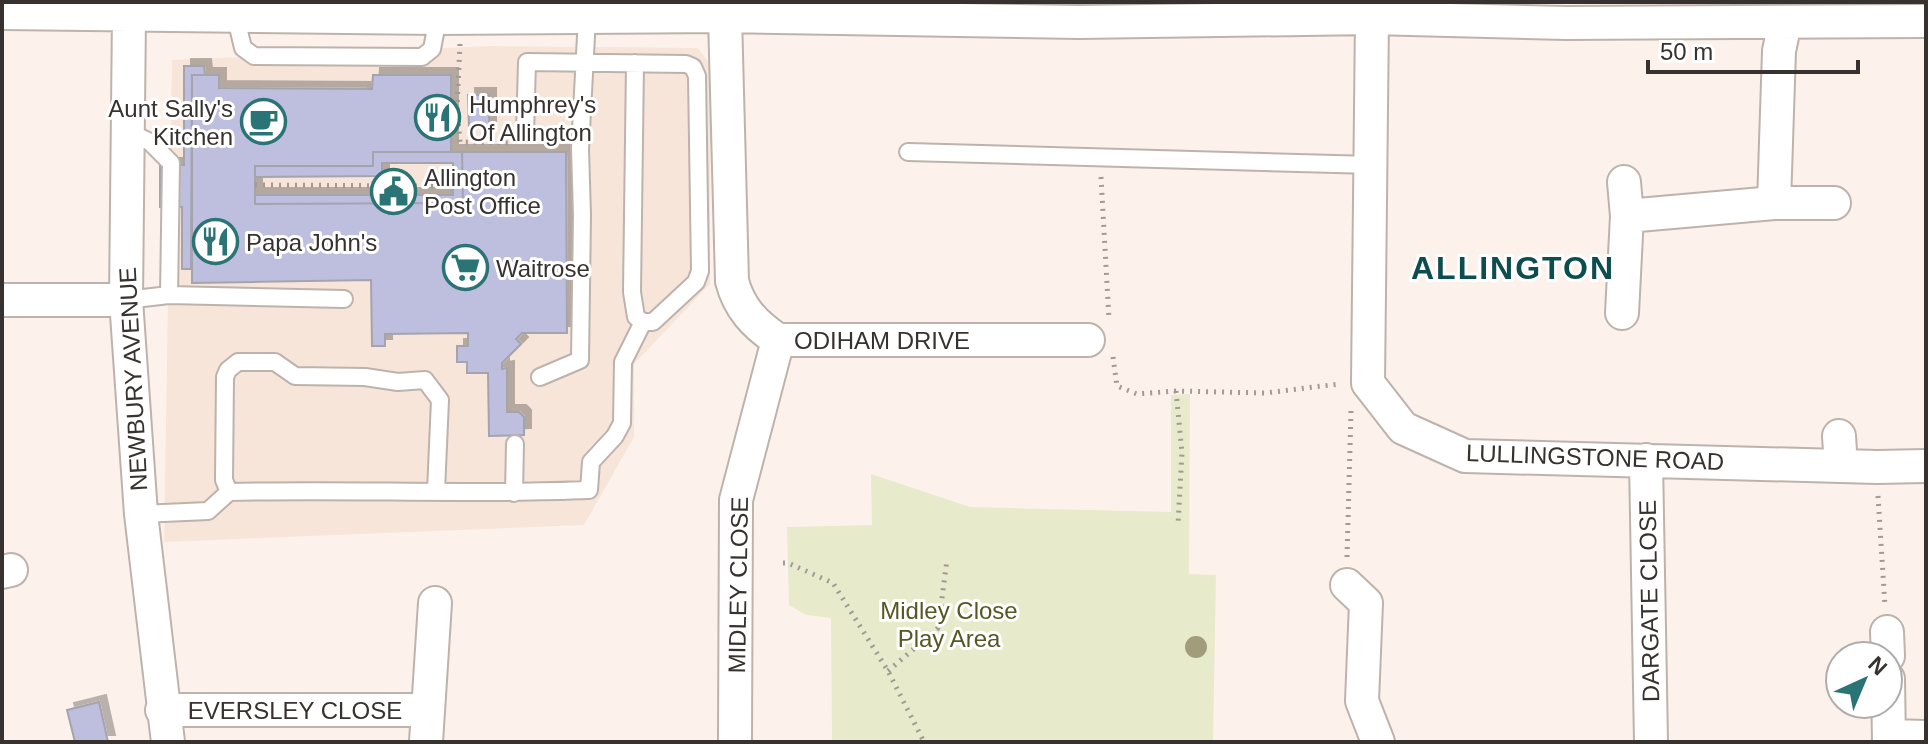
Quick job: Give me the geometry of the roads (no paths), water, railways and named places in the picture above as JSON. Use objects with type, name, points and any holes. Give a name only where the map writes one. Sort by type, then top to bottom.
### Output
[{"type":"street","points":[[2,13],[235,14],[449,28],[587,17],[1079,12],[1566,23],[1926,21]]},
{"type":"street","name":"NEWBURY AVENUE","points":[[129,15],[126,300],[141,514],[168,742]]},
{"type":"street","name":"ODIHAM DRIVE","points":[[725,16],[732,281],[736,298],[761,328],[778,340],[1103,337]]},
{"type":"street","points":[[1372,18],[1372,165]]},
{"type":"street","points":[[1774,203],[1779,51],[1785,22]]},
{"type":"street","name":"LULLINGSTONE ROAD","points":[[1372,165],[1360,382],[1403,428],[1465,456],[1646,460],[1840,451],[1877,467],[1926,466]]},
{"type":"street","points":[[1622,313],[1627,216],[1624,182]]},
{"type":"street","points":[[1627,216],[1774,203],[1834,203]]},
{"type":"street","points":[[2,300],[126,300]]},
{"type":"street","name":"MIDLEY CLOSE","points":[[735,740],[736,500],[778,340]]},
{"type":"street","name":"DARGATE CLOSE","points":[[1646,460],[1651,742]]},
{"type":"street","points":[[1347,585],[1366,603],[1362,701],[1378,742]]},
{"type":"street","name":"EVERSLEY CLOSE","points":[[426,742],[435,603]]},
{"type":"street","name":"EVERSLEY CLOSE","points":[[162,710],[428,710]]},
{"type":"street","points":[[1889,739],[1926,737]]},
{"type":"lane","points":[[540,377],[580,360],[580,149],[587,17]]},
{"type":"lane","points":[[521,138],[527,62],[585,64],[635,63],[686,64],[693,67],[697,76],[700,271],[696,282],[653,322],[643,322],[636,317],[632,292],[635,63]]},
{"type":"lane","points":[[129,132],[150,142],[171,163],[169,295]]},
{"type":"lane","points":[[908,152],[1372,165]]},
{"type":"lane","points":[[126,300],[169,295],[344,299]]},
{"type":"lane","points":[[141,514],[208,511],[229,492],[514,493],[589,490],[591,462],[615,436],[622,423],[623,362],[643,322]]},
{"type":"lane","points":[[229,492],[224,480],[225,377],[238,362],[275,362],[295,376],[365,377],[398,382],[425,380],[440,400],[436,491]]},
{"type":"lane","points":[[514,493],[515,444]]},
{"type":"place","name":"Humphrey's Of Allington","points":[[438,118]]},
{"type":"place","name":"Aunt Sally's Kitchen","points":[[264,122]]},
{"type":"place","name":"Allington Post Office","points":[[393,191]]},
{"type":"place","name":"Papa John's","points":[[215,242]]},
{"type":"place","name":"Waitrose","points":[[465,268]]},
{"type":"district","name":"ALLINGTON","points":[[1513,268]]},
{"type":"park label","name":"Midley Close Play Area","points":[[949,624]]}]
